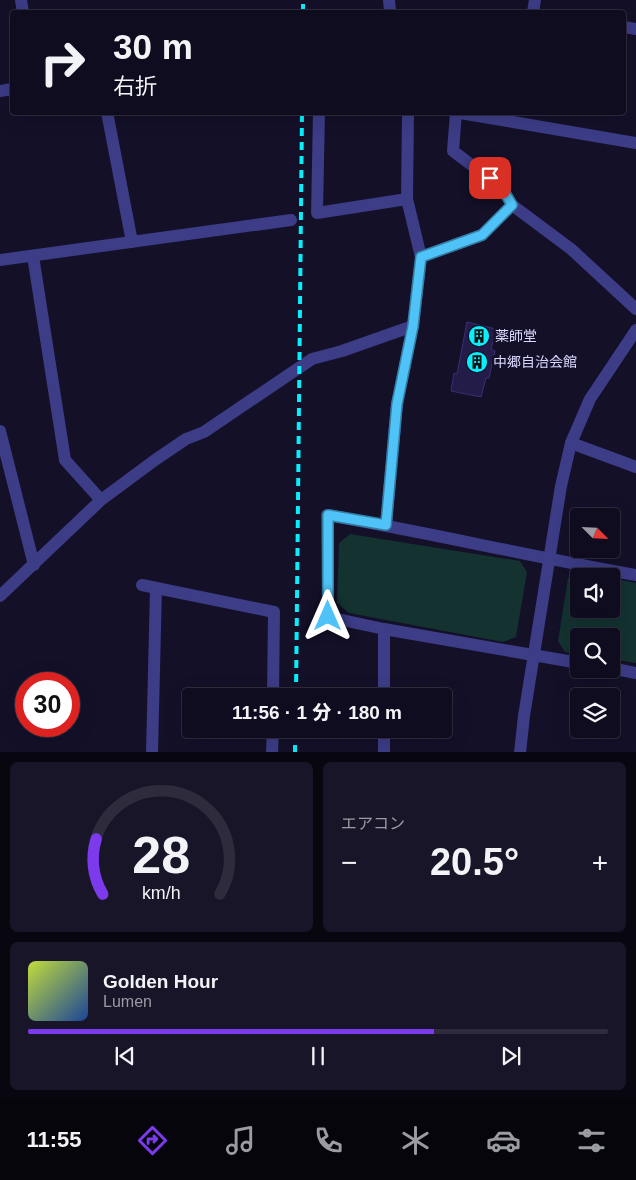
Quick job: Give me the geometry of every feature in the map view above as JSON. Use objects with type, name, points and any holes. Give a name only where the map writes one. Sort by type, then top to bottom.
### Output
[{"type":"street","points":[[108,115],[132,242]]},
{"type":"street","points":[[319,115],[318,213],[408,199]]},
{"type":"street","points":[[386,525],[397,404],[413,326],[421,257],[408,199],[408,115]]},
{"type":"street","points":[[455,115],[453,151],[502,188],[512,205],[571,249],[636,309]]},
{"type":"street","points":[[483,115],[511,117],[636,143]]},
{"type":"street","points":[[421,257],[482,235],[512,205]]},
{"type":"street","points":[[0,260],[290,220]]},
{"type":"street","points":[[33,256],[65,460],[100,500]]},
{"type":"street","points":[[0,596],[100,500],[186,439],[204,432],[312,359],[342,351],[413,326]]},
{"type":"street","points":[[520,752],[561,486],[571,443],[590,399],[636,330]]},
{"type":"street","points":[[0,431],[34,565]]},
{"type":"street","points":[[571,443],[636,467]]},
{"type":"street","points":[[570,661],[384,628],[328,616],[328,515],[636,576]]},
{"type":"street","points":[[142,585],[274,612],[273,688]]},
{"type":"street","points":[[152,752],[156,588]]},
{"type":"street","points":[[384,628],[384,688]]},
{"type":"street","points":[[620,670],[636,673]]},
{"type":"street","points":[[272,752],[273,738]]},
{"type":"street","points":[[384,738],[384,752]]},
{"type":"green space","points":[[350,534],[520,561],[527,572],[516,637],[503,642],[349,613],[337,603],[339,543]]},
{"type":"green space","points":[[570,577],[570,618],[620,618],[620,580],[636,583],[636,663],[620,660],[620,628],[570,628],[570,653],[565,652],[558,641],[568,578]]},
{"type":"building","name":"中郷自治会館","points":[[467,322],[496,329],[491,349],[495,351],[489,378],[486,378],[481,397],[451,391],[454,373],[457,374]]},
{"type":"railway","points":[[303,0],[303,10]]},
{"type":"railway","points":[[296,688],[302,115]]},
{"type":"railway","points":[[295,738],[295,752]]},
{"type":"place","name":"薬師堂","points":[[479,336]]},
{"type":"place","name":"中郷自治会館","points":[[477,362]]},
{"type":"route","points":[[328,616],[328,515],[386,525],[397,404],[413,326],[421,257],[482,235],[512,205],[502,188],[490,178]]}]
